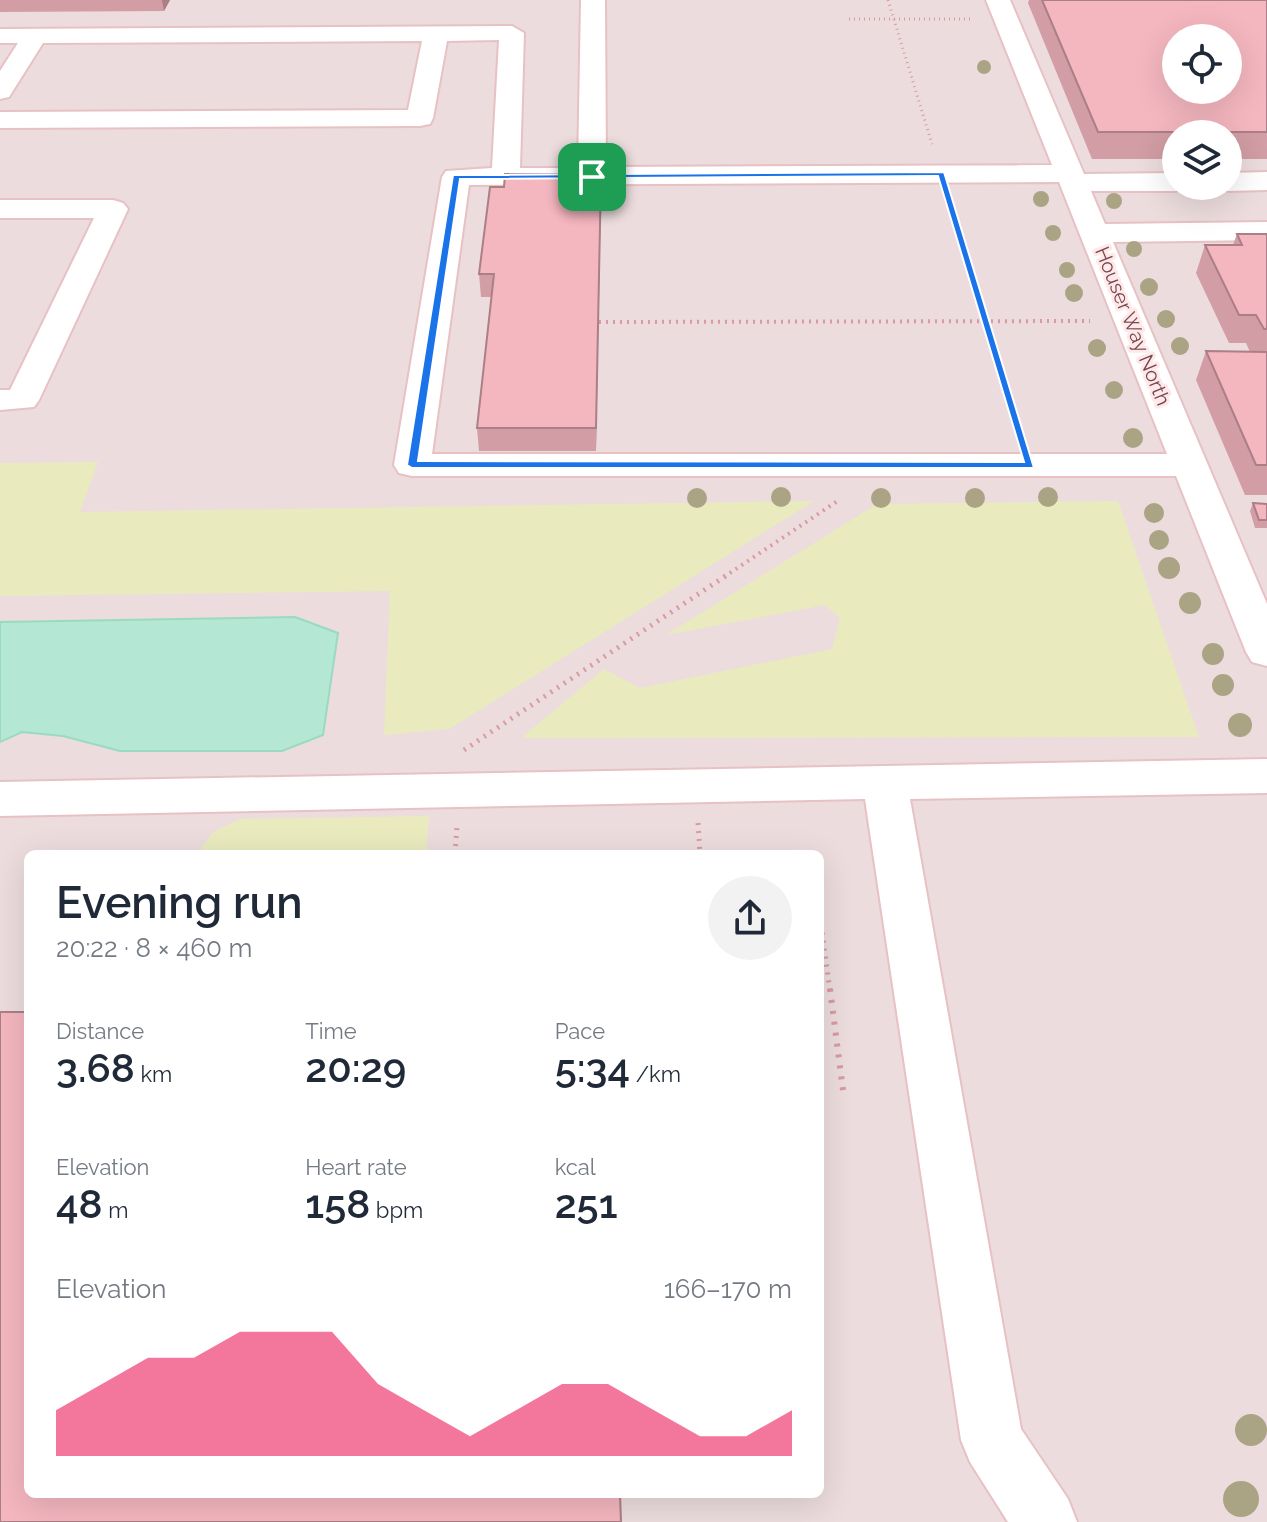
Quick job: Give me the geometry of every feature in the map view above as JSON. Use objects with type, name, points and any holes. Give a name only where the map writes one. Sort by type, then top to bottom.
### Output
[{"type":"lane","points":[[592,177],[593,0]]},
{"type":"lane","name":"Houser Way North","points":[[1002,10],[1267,652]]},
{"type":"lane","points":[[0,36],[512,33],[506,177]]},
{"type":"lane","points":[[0,120],[420,118],[436,34]]},
{"type":"lane","points":[[0,91],[35,36]]},
{"type":"lane","points":[[1162,181],[941,174],[456,177],[412,465],[1190,465]]},
{"type":"lane","points":[[1242,182],[1267,181]]},
{"type":"lane","points":[[0,209],[113,209],[22,400],[0,400]]},
{"type":"lane","points":[[1094,233],[1267,231]]},
{"type":"lane","points":[[1228,557],[1267,554]]},
{"type":"lane","points":[[0,799],[1267,776]]},
{"type":"lane","points":[[885,782],[992,1440],[1045,1522]]},
{"type":"path","points":[[888,0],[1031,465]]},
{"type":"path","points":[[849,19],[894,19],[1002,10]]},
{"type":"path","points":[[599,322],[1095,321]]},
{"type":"path","points":[[455,850],[461,752],[842,497],[837,465]]},
{"type":"path","points":[[824,947],[844,1098]]},
{"type":"shaded area","points":[[0,0],[1267,0],[1267,1522],[0,1522]]},
{"type":"shaded area","points":[[98,462],[80,512],[814,501],[449,729],[384,735],[390,591],[0,596],[0,463]]},
{"type":"shaded area","points":[[1118,501],[1199,737],[521,738],[604,669],[640,688],[832,649],[840,618],[825,605],[666,635],[877,504]]},
{"type":"shaded area","points":[[295,617],[338,633],[323,735],[282,751],[120,751],[63,736],[22,732],[0,742],[0,622]]},
{"type":"shaded area","points":[[429,816],[426,850],[201,850],[212,833],[240,819]]},
{"type":"building","points":[[1042,0],[1267,0],[1267,132],[1242,132],[1242,120],[1162,120],[1162,132],[1098,132]]},
{"type":"building","points":[[505,174],[601,174],[596,428],[477,428],[494,274],[479,274],[490,187],[504,187]]},
{"type":"building","points":[[1237,234],[1267,234],[1267,329],[1256,315],[1239,315],[1205,245],[1242,245]]},
{"type":"building","points":[[1206,351],[1267,352],[1267,465],[1256,465]]},
{"type":"building","points":[[1253,503],[1267,504],[1267,520],[1259,520]]},
{"type":"building","points":[[0,1012],[24,1012],[24,1498],[620,1498],[621,1522],[0,1522]]},
{"type":"route","points":[[941,174],[1031,465],[412,465],[456,177],[592,177],[941,174]]}]
